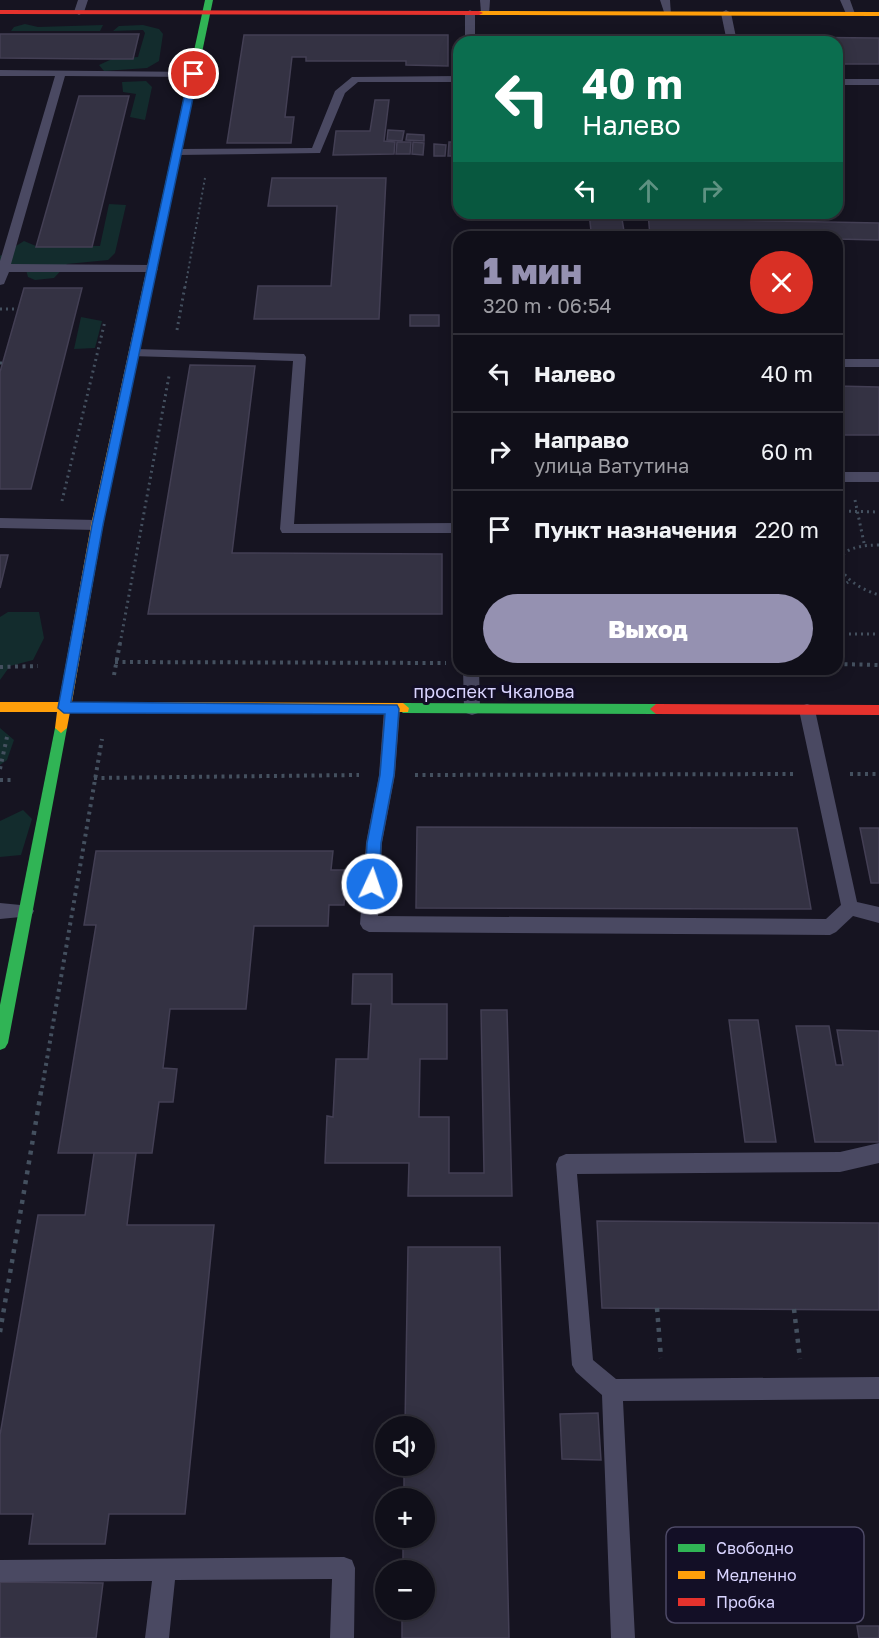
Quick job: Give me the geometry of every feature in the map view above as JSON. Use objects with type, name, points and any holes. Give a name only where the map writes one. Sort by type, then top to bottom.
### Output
[{"type":"street","points":[[0,12],[81,6],[208,6],[470,13],[485,6],[666,7],[726,13],[847,7],[879,14]]},
{"type":"street","points":[[0,1043],[98,525],[208,6]]},
{"type":"street","name":"проспект Чкалова","points":[[0,707],[879,710]]},
{"type":"lane","points":[[470,13],[470,36]]},
{"type":"lane","points":[[726,13],[731,36]]},
{"type":"lane","points":[[0,73],[194,74]]},
{"type":"lane","points":[[0,281],[62,73]]},
{"type":"lane","points":[[177,152],[316,151],[340,92],[356,79],[453,79]]},
{"type":"lane","points":[[843,82],[879,82]]},
{"type":"lane","points":[[4,268],[152,269]]},
{"type":"lane","points":[[135,353],[300,357],[287,530],[453,528]]},
{"type":"lane","points":[[843,363],[879,363]]},
{"type":"lane","points":[[843,477],[879,477]]},
{"type":"lane","points":[[0,523],[98,525]]},
{"type":"lane","points":[[471,675],[472,709]]},
{"type":"lane","points":[[392,709],[387,775],[374,843],[369,924],[830,927],[850,908]]},
{"type":"lane","points":[[807,710],[819,774],[850,908]]},
{"type":"lane","points":[[850,908],[879,915]]},
{"type":"lane","points":[[0,911],[25,911]]},
{"type":"lane","points":[[879,1153],[840,1162],[566,1164],[583,1365],[612,1390],[879,1388]]},
{"type":"lane","points":[[612,1390],[623,1638]]},
{"type":"lane","points":[[0,1571],[344,1568],[342,1638]]},
{"type":"lane","points":[[157,1638],[165,1569]]},
{"type":"path","points":[[0,309],[18,309]]},
{"type":"path","points":[[843,511],[879,512]]},
{"type":"path","points":[[843,555],[847,549],[864,543],[879,545]]},
{"type":"path","points":[[843,547],[847,549]]},
{"type":"path","points":[[843,575],[848,582],[862,591],[879,595]]},
{"type":"path","points":[[843,586],[848,582]]},
{"type":"path","points":[[843,634],[879,634]]},
{"type":"path","points":[[0,667],[116,662],[447,663]]},
{"type":"path","points":[[843,664],[879,665]]},
{"type":"path","points":[[0,780],[387,775],[879,774]]},
{"type":"path","points":[[657,1308],[663,1389]]},
{"type":"path","points":[[794,1309],[804,1387]]},
{"type":"green space","points":[[25,24],[38,27],[103,25],[100,31],[11,31],[14,27]]},
{"type":"green space","points":[[143,25],[159,29],[163,34],[159,61],[147,68],[104,71],[99,65],[112,59],[138,57],[145,33],[143,30],[113,31],[119,26]]},
{"type":"green space","points":[[146,81],[152,87],[145,120],[130,117],[136,94],[123,92],[122,82]]},
{"type":"green space","points":[[109,204],[126,205],[115,253],[108,260],[67,264],[54,278],[35,280],[28,277],[25,266],[13,270],[0,262],[0,256],[24,241],[36,246],[100,246]]},
{"type":"green space","points":[[81,317],[102,321],[95,348],[74,349]]},
{"type":"green space","points":[[8,612],[39,612],[44,638],[33,660],[10,666],[0,680],[0,617]]},
{"type":"green space","points":[[0,728],[14,740],[7,760],[0,765]]},
{"type":"green space","points":[[23,810],[32,819],[21,855],[0,857],[0,821]]},
{"type":"building","points":[[0,34],[139,34],[133,59],[100,59],[0,58]]},
{"type":"building","points":[[244,35],[448,35],[448,66],[406,65],[406,61],[306,61],[306,57],[292,57],[285,117],[294,117],[291,143],[227,143]]},
{"type":"building","points":[[843,38],[879,38],[879,64],[843,64]]},
{"type":"building","points":[[79,96],[129,96],[92,247],[36,247]]},
{"type":"building","points":[[375,100],[389,100],[384,141],[395,142],[394,154],[333,155],[336,131],[370,131]]},
{"type":"building","points":[[388,130],[404,131],[402,141],[387,140]]},
{"type":"building","points":[[407,134],[424,135],[424,141],[406,140]]},
{"type":"building","points":[[397,142],[411,142],[410,154],[396,154]]},
{"type":"building","points":[[413,142],[424,143],[423,155],[412,154]]},
{"type":"building","points":[[449,142],[453,142],[453,156],[448,156]]},
{"type":"building","points":[[434,144],[446,145],[445,156],[434,156]]},
{"type":"building","points":[[272,178],[386,178],[379,319],[254,319],[258,286],[331,286],[337,206],[268,206]]},
{"type":"building","points":[[590,219],[622,219],[624,231],[591,231]]},
{"type":"building","points":[[649,219],[879,223],[879,240],[843,239],[843,231],[650,231]]},
{"type":"building","points":[[24,288],[82,288],[31,489],[0,489],[0,372]]},
{"type":"building","points":[[410,315],[439,315],[439,326],[410,326]]},
{"type":"building","points":[[190,365],[255,366],[232,553],[442,554],[442,614],[148,614]]},
{"type":"building","points":[[843,386],[879,387],[879,435],[843,435]]},
{"type":"building","points":[[0,555],[8,555],[0,588]]},
{"type":"building","points":[[417,827],[797,828],[811,909],[416,908]]},
{"type":"building","points":[[860,828],[879,828],[879,883],[871,883]]},
{"type":"building","points":[[96,851],[333,851],[331,870],[346,870],[344,905],[329,905],[328,926],[254,926],[246,1009],[170,1009],[163,1068],[177,1069],[173,1102],[159,1102],[152,1153],[58,1153],[96,925],[84,925]]},
{"type":"building","points":[[353,974],[392,974],[392,1004],[447,1004],[447,1059],[420,1059],[419,1117],[449,1117],[449,1173],[484,1173],[481,1010],[507,1010],[512,1196],[408,1196],[409,1163],[325,1163],[327,1116],[333,1117],[336,1059],[368,1059],[371,1004],[352,1004]]},
{"type":"building","points":[[729,1020],[758,1020],[776,1142],[745,1142]]},
{"type":"building","points":[[796,1026],[829,1026],[836,1065],[843,1065],[837,1030],[879,1031],[879,1142],[815,1142]]},
{"type":"building","points":[[94,1153],[136,1153],[127,1225],[214,1225],[185,1514],[109,1514],[105,1544],[29,1544],[33,1514],[0,1514],[0,1435],[38,1215],[85,1215]]},
{"type":"building","points":[[597,1221],[879,1223],[879,1310],[602,1308]]},
{"type":"building","points":[[408,1247],[500,1247],[509,1638],[402,1638],[402,1620],[435,1620],[435,1560],[403,1560],[403,1548],[435,1548],[435,1488],[404,1488],[404,1476],[435,1476],[435,1416],[405,1416]]},
{"type":"building","points":[[598,1413],[601,1460],[562,1459],[560,1414]]},
{"type":"building","points":[[0,1582],[103,1583],[96,1638],[0,1638]]},
{"type":"building","points":[[857,1626],[879,1626],[879,1638],[859,1638]]},
{"type":"traffic: fast","points":[[153,263],[209,0]]},
{"type":"traffic: fast","points":[[403,708],[656,709]]},
{"type":"traffic: fast","points":[[0,1043],[61,728]]},
{"type":"traffic: slow","points":[[479,13],[879,14]]},
{"type":"traffic: slow","points":[[61,728],[97,525],[153,263]]},
{"type":"traffic: slow","points":[[0,707],[403,708]]},
{"type":"traffic: jam","points":[[0,12],[479,13]]},
{"type":"traffic: jam","points":[[656,709],[879,710]]},
{"type":"route","points":[[194,74],[98,525],[64,708],[392,709],[387,775],[374,843],[372,884]]}]
